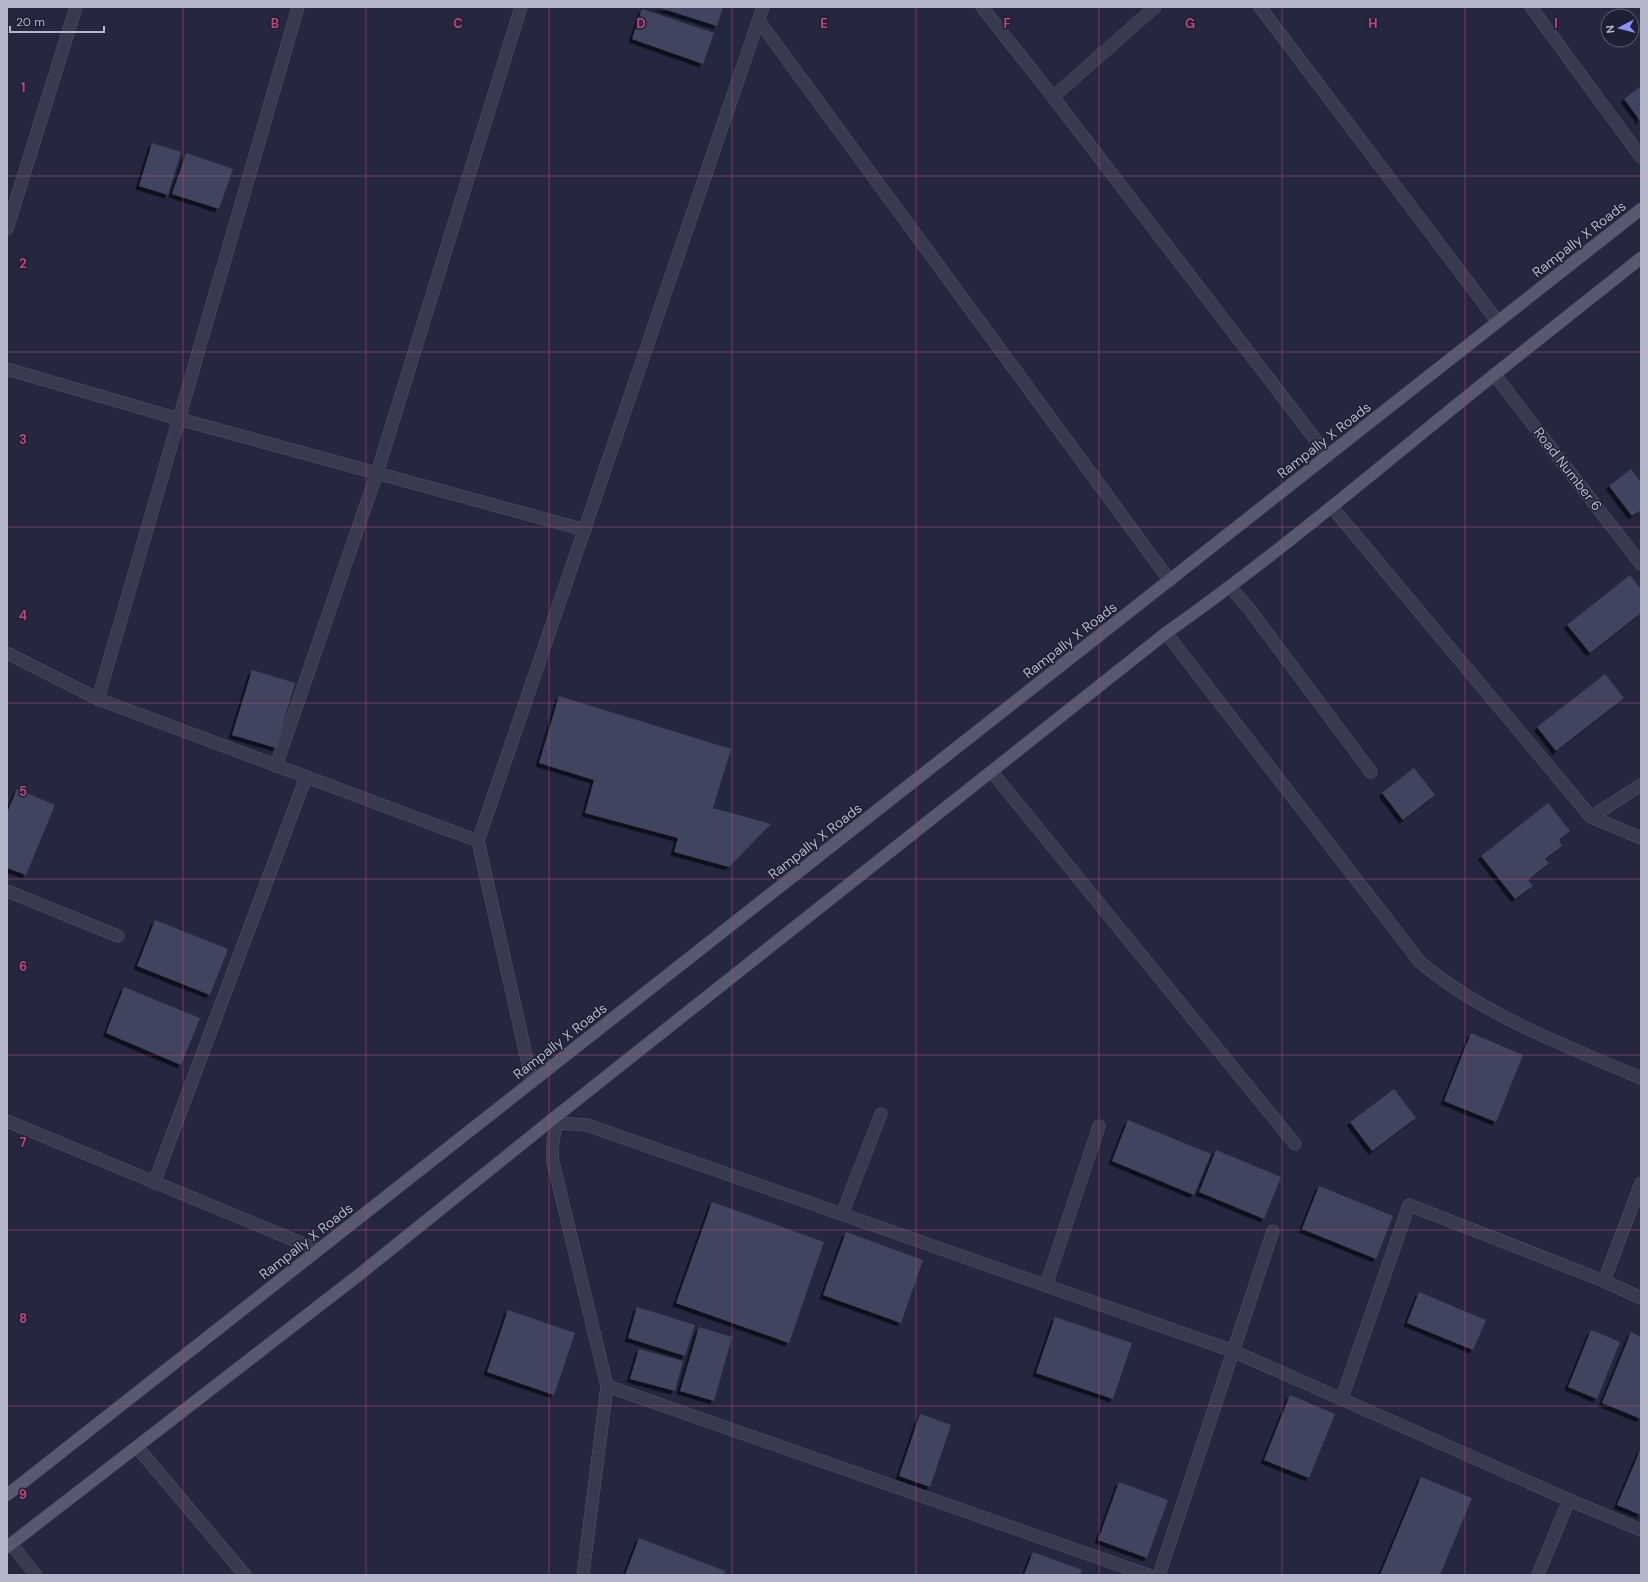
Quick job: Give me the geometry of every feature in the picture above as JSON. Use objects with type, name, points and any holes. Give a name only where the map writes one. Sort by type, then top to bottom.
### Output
[{"type":"main road","name":"Rampally X Roads","points":[[7,1495],[1641,209]]},
{"type":"main road","points":[[9,1546],[556,1120],[1166,633],[1230,587],[1332,507],[1494,374],[1641,258]]},
{"type":"street","points":[[7,229],[76,7]]},
{"type":"street","points":[[98,699],[298,7]]},
{"type":"street","points":[[276,766],[377,473],[521,7]]},
{"type":"street","points":[[532,1082],[478,841],[763,7]]},
{"type":"street","points":[[982,7],[1053,97],[1328,456]]},
{"type":"street","points":[[1053,97],[1154,7]]},
{"type":"street","points":[[1260,7],[1498,322]]},
{"type":"street","points":[[1531,7],[1641,157]]},
{"type":"street","points":[[758,21],[1170,581]]},
{"type":"street","points":[[7,369],[179,419],[584,530]]},
{"type":"street","name":"Road Number 6","points":[[1494,374],[1641,564]]},
{"type":"street","points":[[1332,507],[1591,817],[1641,838]]},
{"type":"street","points":[[1230,587],[1250,610],[1371,772]]},
{"type":"street","points":[[1166,633],[1420,962],[1442,980],[1499,1015],[1641,1078]]},
{"type":"street","points":[[7,653],[98,699],[478,841]]},
{"type":"street","points":[[992,772],[1295,1144]]},
{"type":"street","points":[[154,1183],[306,777]]},
{"type":"street","points":[[1591,817],[1641,784]]},
{"type":"street","points":[[7,891],[118,936]]},
{"type":"street","points":[[842,1214],[881,1114]]},
{"type":"street","points":[[582,1575],[607,1386],[553,1162],[552,1151],[556,1120],[587,1125],[1233,1350],[1569,1500],[1641,1530]]},
{"type":"street","points":[[7,1121],[318,1250]]},
{"type":"street","points":[[1046,1285],[1099,1126]]},
{"type":"street","points":[[1604,1281],[1641,1183]]},
{"type":"street","points":[[1342,1398],[1408,1205],[1604,1281],[1641,1298]]},
{"type":"street","points":[[1159,1575],[1273,1231]]},
{"type":"street","points":[[607,1386],[1148,1575]]},
{"type":"street","points":[[137,1447],[245,1575]]},
{"type":"street","points":[[1538,1575],[1569,1500]]},
{"type":"street","points":[[9,1546],[36,1575]]},
{"type":"building","points":[[657,7],[723,7],[717,26]]},
{"type":"building","points":[[642,9],[714,33],[703,64],[632,39]]},
{"type":"building","points":[[1641,86],[1641,122],[1624,99]]},
{"type":"building","points":[[152,143],[181,152],[168,195],[139,186]]},
{"type":"building","points":[[186,153],[233,169],[219,209],[172,194]]},
{"type":"building","points":[[1631,469],[1639,480],[1641,478],[1641,510],[1632,516],[1609,486]]},
{"type":"building","points":[[1630,575],[1641,589],[1641,613],[1590,653],[1567,625]]},
{"type":"building","points":[[252,670],[295,683],[276,748],[232,735]]},
{"type":"building","points":[[1605,674],[1624,698],[1556,751],[1537,727]]},
{"type":"building","points":[[559,696],[731,749],[713,808],[771,824],[729,867],[674,852],[678,838],[585,813],[594,780],[539,763]]},
{"type":"building","points":[[1414,768],[1435,795],[1403,820],[1382,793]]},
{"type":"building","points":[[17,789],[55,805],[26,875],[7,868],[7,813]]},
{"type":"building","points":[[1548,803],[1570,831],[1559,840],[1562,846],[1545,859],[1549,863],[1528,880],[1533,886],[1515,899],[1481,856]]},
{"type":"building","points":[[155,920],[228,949],[210,995],[137,966]]},
{"type":"building","points":[[124,987],[200,1018],[181,1065],[106,1033]]},
{"type":"building","points":[[1471,1033],[1523,1055],[1496,1122],[1444,1101]]},
{"type":"building","points":[[1394,1089],[1416,1118],[1372,1151],[1350,1122]]},
{"type":"building","points":[[1128,1120],[1211,1154],[1194,1195],[1112,1161]]},
{"type":"building","points":[[1216,1150],[1281,1177],[1264,1219],[1199,1192]]},
{"type":"building","points":[[1319,1186],[1393,1216],[1376,1259],[1302,1229]]},
{"type":"building","points":[[712,1202],[824,1242],[789,1343],[676,1303]]},
{"type":"building","points":[[846,1232],[923,1260],[901,1323],[823,1295]]},
{"type":"building","points":[[1419,1292],[1486,1320],[1473,1350],[1407,1323]]},
{"type":"building","points":[[637,1307],[695,1325],[685,1356],[628,1338]]},
{"type":"building","points":[[508,1310],[575,1333],[554,1395],[487,1372]]},
{"type":"building","points":[[1055,1317],[1132,1343],[1113,1399],[1036,1373]]},
{"type":"building","points":[[699,1327],[732,1337],[714,1401],[680,1391]]},
{"type":"building","points":[[1591,1330],[1620,1342],[1597,1399],[1568,1387]]},
{"type":"building","points":[[1631,1332],[1641,1337],[1641,1419],[1602,1403]]},
{"type":"building","points":[[639,1349],[683,1361],[675,1391],[630,1379]]},
{"type":"building","points":[[1290,1395],[1335,1414],[1309,1478],[1264,1460]]},
{"type":"building","points":[[920,1414],[951,1425],[930,1487],[899,1476]]},
{"type":"building","points":[[1641,1448],[1641,1515],[1617,1505]]},
{"type":"building","points":[[1421,1477],[1472,1498],[1440,1575],[1380,1575]]},
{"type":"building","points":[[1119,1482],[1168,1500],[1147,1558],[1098,1540]]},
{"type":"building","points":[[639,1538],[725,1571],[724,1575],[625,1575]]},
{"type":"building","points":[[1033,1552],[1082,1570],[1080,1575],[1024,1575]]}]
